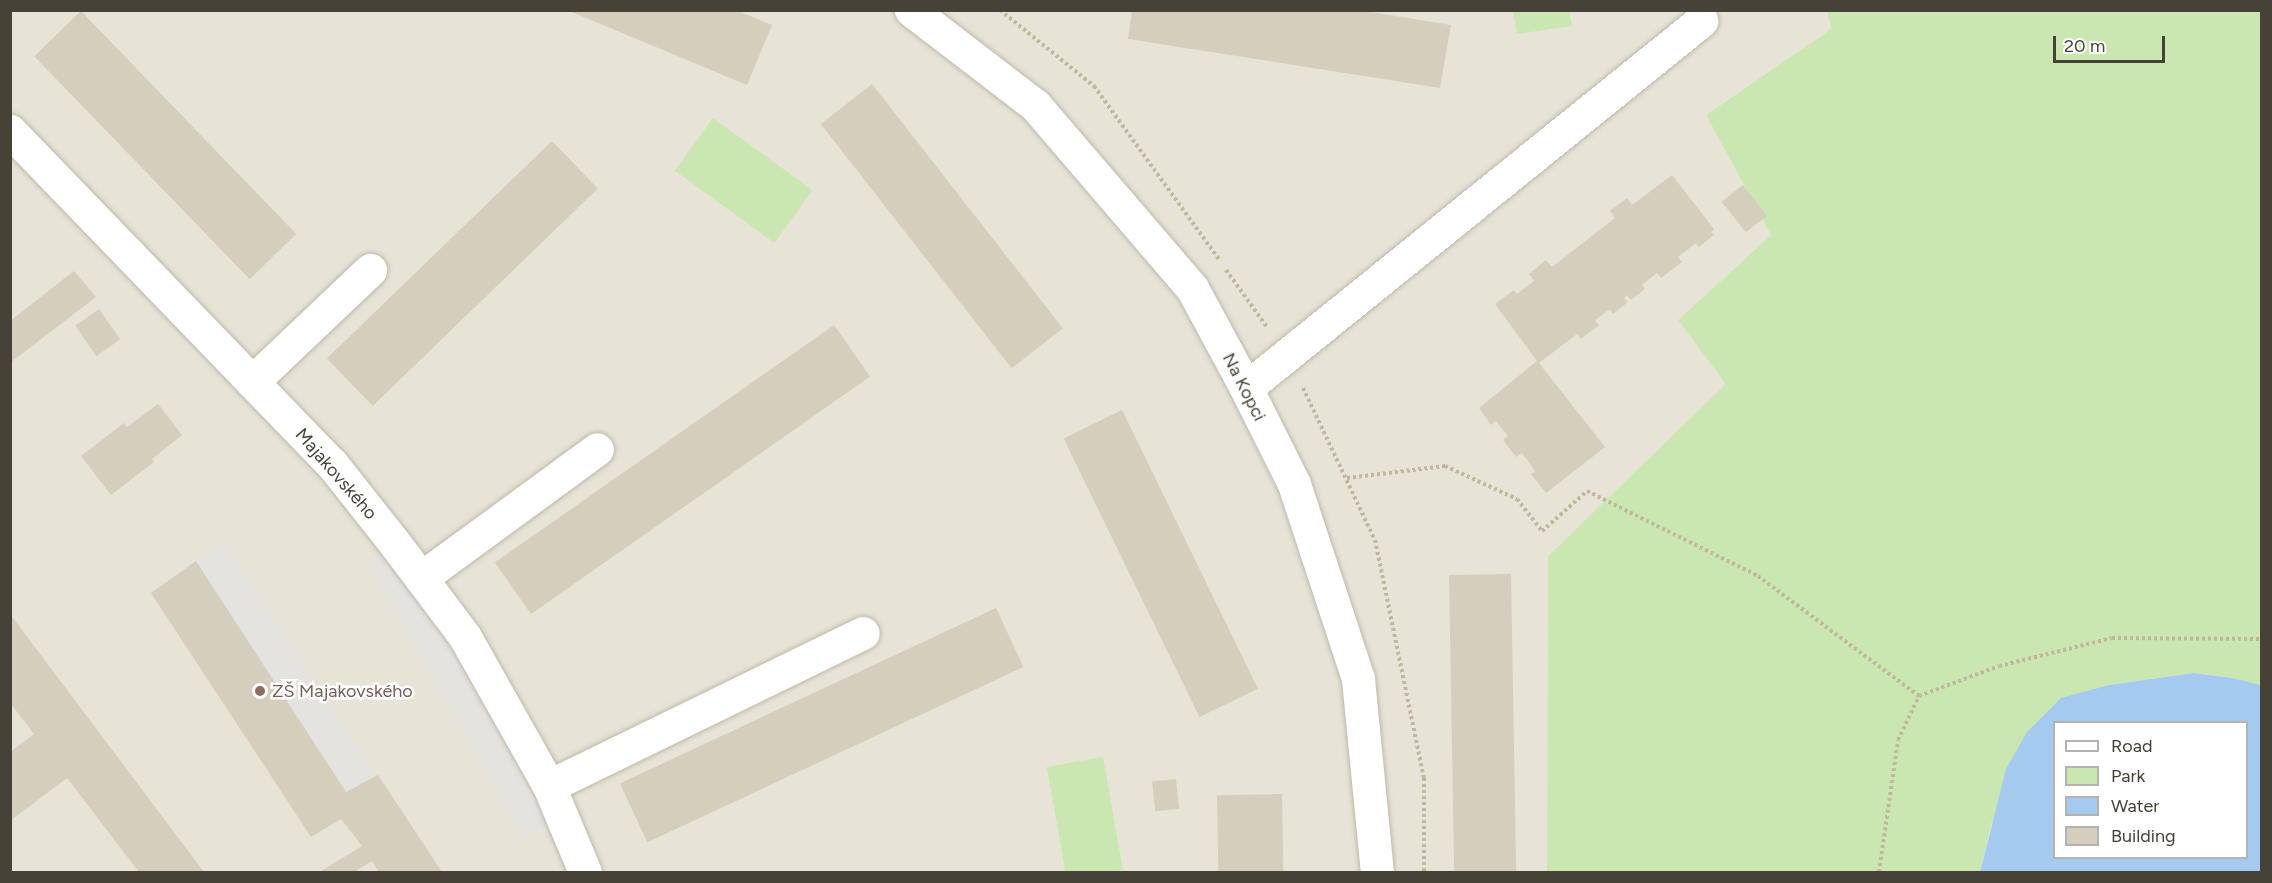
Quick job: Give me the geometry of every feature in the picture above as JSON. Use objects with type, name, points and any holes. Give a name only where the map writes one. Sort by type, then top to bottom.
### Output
[{"type":"street","name":"Na Kopci","points":[[911,10],[1035,105],[1192,288],[1246,388],[1294,484],[1358,679],[1377,873]]},
{"type":"street","points":[[1246,388],[1701,21]]},
{"type":"street","name":"Majakovského","points":[[10,131],[332,464],[421,578],[465,636],[549,786],[585,873]]},
{"type":"street","points":[[252,382],[370,270]]},
{"type":"street","points":[[421,578],[597,449]]},
{"type":"street","points":[[549,786],[863,633]]},
{"type":"path","points":[[1347,478],[1444,466],[1516,500],[1542,531],[1587,491],[1758,576],[1919,696]]},
{"type":"path","points":[[1879,873],[1898,740],[1919,696],[1998,666],[2112,638],[2262,639]]},
{"type":"shaded area","points":[[1827,10],[1831,29],[1706,115],[1771,235],[1678,320],[1727,384],[1548,556],[1547,872],[11,872],[10,11]]},
{"type":"shaded area","points":[[224,542],[376,776],[347,795],[195,561]]},
{"type":"shaded area","points":[[396,545],[564,821],[524,837],[367,561]]},
{"type":"green space","points":[[1513,11],[1569,11],[1572,26],[1517,34]]},
{"type":"green space","points":[[1827,11],[2261,11],[2261,685],[2233,678],[2193,673],[2109,685],[2061,699],[1992,822],[1980,872],[1547,872],[1548,556],[1726,384],[1678,320],[1771,235],[1706,115],[1831,29]]},
{"type":"green space","points":[[713,118],[813,190],[774,243],[675,171]]},
{"type":"green space","points":[[1103,757],[1123,870],[1065,872],[1047,767]]},
{"type":"water","points":[[2193,673],[2233,678],[2261,685],[2261,872],[1980,872],[2006,769],[2027,732],[2061,698],[2109,685]]},
{"type":"building","points":[[567,10],[736,10],[772,25],[747,85]]},
{"type":"building","points":[[1132,10],[1359,10],[1451,25],[1440,88],[1128,39]]},
{"type":"building","points":[[81,11],[296,234],[250,279],[34,56]]},
{"type":"building","points":[[872,84],[1063,328],[1012,368],[821,124]]},
{"type":"building","points":[[552,141],[598,188],[373,406],[327,358]]},
{"type":"building","points":[[1672,175],[1714,229],[1711,232],[1714,235],[1699,247],[1696,243],[1678,257],[1682,262],[1661,278],[1657,273],[1642,285],[1645,289],[1631,300],[1627,295],[1624,298],[1628,302],[1613,314],[1610,309],[1595,320],[1599,325],[1581,339],[1577,334],[1539,363],[1605,447],[1546,493],[1531,474],[1535,471],[1522,453],[1516,457],[1503,440],[1508,436],[1496,421],[1491,425],[1479,408],[1537,361],[1495,304],[1514,290],[1517,294],[1534,281],[1529,274],[1546,260],[1552,267],[1615,218],[1610,211],[1627,198],[1632,205]]},
{"type":"building","points":[[1743,185],[1767,216],[1746,232],[1722,202]]},
{"type":"building","points":[[74,271],[96,297],[10,363],[10,321]]},
{"type":"building","points":[[99,309],[120,339],[96,356],[75,326]]},
{"type":"building","points":[[834,325],[870,377],[531,614],[495,562]]},
{"type":"building","points":[[158,404],[182,435],[152,459],[154,462],[111,495],[81,456],[124,423],[127,427]]},
{"type":"building","points":[[1122,410],[1258,689],[1199,717],[1064,438]]},
{"type":"building","points":[[196,561],[346,792],[378,775],[442,872],[379,872],[372,861],[354,872],[320,872],[362,846],[341,819],[311,837],[151,593]]},
{"type":"building","points":[[1511,574],[1516,872],[1454,872],[1449,575]]},
{"type":"building","points":[[996,608],[1023,667],[647,842],[620,783]]},
{"type":"building","points":[[10,614],[204,872],[139,872],[67,778],[10,821],[10,752],[34,734],[10,703]]},
{"type":"building","points":[[1176,779],[1179,809],[1155,811],[1152,782]]},
{"type":"building","points":[[1282,794],[1283,872],[1218,872],[1217,795]]},
{"type":"place","name":"ZŠ Majakovského","points":[[260,691]]}]
